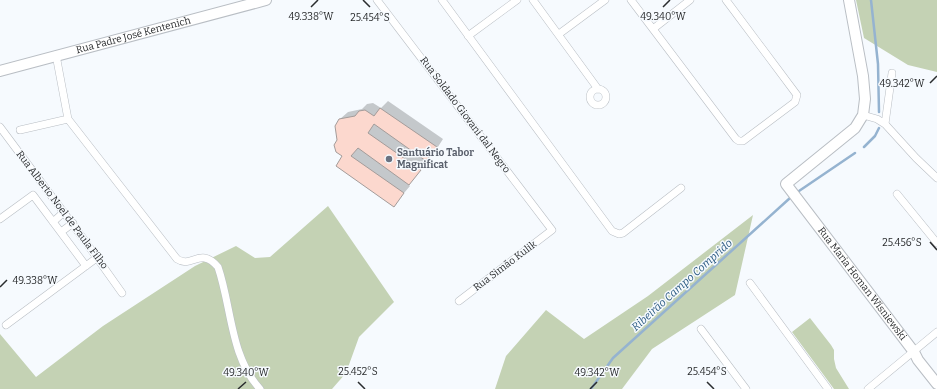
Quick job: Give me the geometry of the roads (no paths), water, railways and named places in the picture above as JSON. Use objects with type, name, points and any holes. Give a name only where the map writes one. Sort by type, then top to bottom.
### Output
[{"type":"street","name":"Rua Padre José Kentenich","points":[[0,71],[266,0]]},
{"type":"street","name":"Rua Soldado Giovani dal Negro","points":[[378,0],[552,230]]},
{"type":"street","points":[[442,0],[607,225],[615,233],[623,233],[680,188]]},
{"type":"street","points":[[468,36],[517,0]]},
{"type":"street","points":[[533,0],[598,89]]},
{"type":"street","points":[[559,34],[605,0]]},
{"type":"street","points":[[631,0],[736,139],[743,141],[795,102],[797,95],[726,0]]},
{"type":"street","points":[[653,29],[690,0]]},
{"type":"street","points":[[849,0],[863,76],[865,99],[863,115],[877,119],[884,124],[937,178]]},
{"type":"street","points":[[56,55],[68,119],[177,259],[185,262],[206,257],[212,260],[218,267],[239,352],[249,374],[260,389]]},
{"type":"street","points":[[884,124],[892,73]]},
{"type":"street","name":"Rua Maria Homan Wisniewski","points":[[863,115],[860,123],[855,128],[786,184],[937,384]]},
{"type":"street","points":[[20,130],[68,119]]},
{"type":"street","name":"Rua Alberto Noel de Paula Filho","points":[[0,127],[98,257],[122,293]]},
{"type":"street","points":[[897,194],[937,243]]},
{"type":"street","points":[[0,219],[33,195],[86,266]]},
{"type":"street","points":[[53,222],[64,212]]},
{"type":"street","points":[[61,232],[72,223]]},
{"type":"street","name":"Rua Simão Kulik","points":[[459,301],[552,230]]},
{"type":"street","points":[[6,325],[98,257]]},
{"type":"street","points":[[750,283],[828,389]]},
{"type":"street","points":[[701,329],[746,389]]},
{"type":"street","points":[[868,389],[937,332]]},
{"type":"waterway","name":"Ribeirão Campo Comprido","points":[[871,0],[878,64],[879,112]]},
{"type":"waterway","name":"Ribeirão Campo Comprido","points":[[864,147],[875,136],[879,128]]},
{"type":"waterway","name":"Ribeirão Campo Comprido","points":[[799,191],[855,153]]},
{"type":"waterway","name":"Ribeirão Campo Comprido","points":[[591,389],[613,358],[790,198]]},
{"type":"place","name":"Santuário Tabor Magnificat","points":[[389,159]]}]
